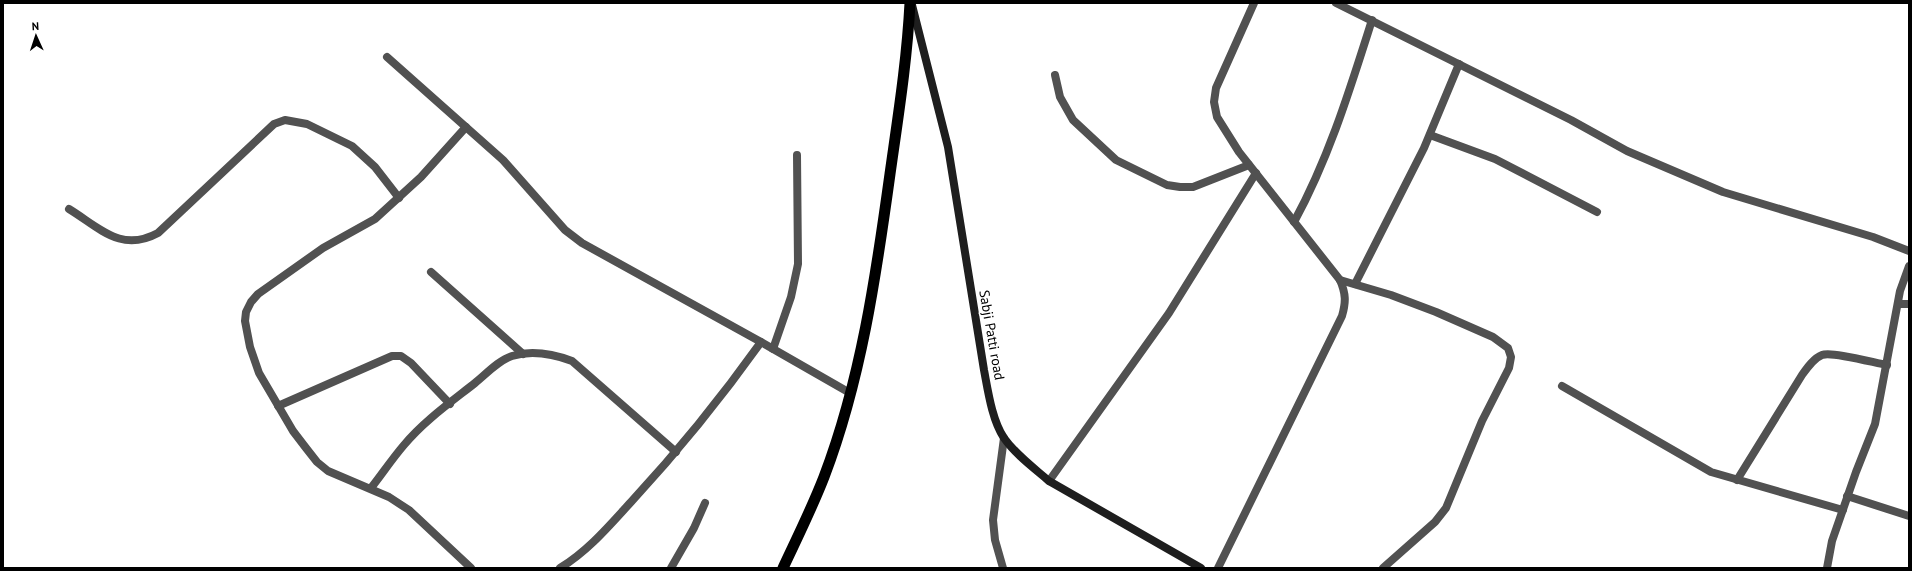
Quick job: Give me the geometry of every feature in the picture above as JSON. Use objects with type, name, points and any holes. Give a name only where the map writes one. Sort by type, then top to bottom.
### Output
[{"type":"highway","points":[[783,568],[824,477],[850,393],[868,315],[904,76],[911,3]]},
{"type":"main road","name":"Sabji Patti road","points":[[911,3],[948,147],[984,370],[992,407],[1004,438],[1028,463],[1049,481],[1201,568]]},
{"type":"street","points":[[1218,568],[1342,316],[1346,304],[1345,292],[1340,280],[1249,165],[1217,117],[1214,102],[1216,88],[1254,3]]},
{"type":"street","points":[[1336,3],[1571,120],[1628,151],[1723,192],[1873,237],[1909,251]]},
{"type":"street","points":[[1294,222],[1314,186],[1325,158],[1349,94],[1372,20]]},
{"type":"street","points":[[387,58],[503,160],[566,230],[582,243],[850,393]]},
{"type":"street","points":[[1355,284],[1430,135],[1459,64]]},
{"type":"street","points":[[1056,74],[1060,97],[1073,120],[1116,160],[1167,185],[1180,187],[1193,186],[1249,165]]},
{"type":"street","points":[[69,209],[122,241],[133,242],[146,240],[158,233],[274,124],[285,120],[307,124],[352,146],[375,167],[399,198]]},
{"type":"street","points":[[466,128],[421,177],[375,219],[323,248],[258,294],[251,302],[246,312],[245,321],[250,347],[259,373],[293,431],[317,462],[328,471],[371,488],[409,510],[471,568]]},
{"type":"street","points":[[1430,135],[1495,159],[1597,212]]},
{"type":"street","points":[[773,349],[791,297],[798,264],[797,156]]},
{"type":"street","points":[[1049,481],[1169,313],[1256,173]]},
{"type":"street","points":[[1827,568],[1832,542],[1875,424],[1900,290],[1909,266]]},
{"type":"street","points":[[431,272],[523,354]]},
{"type":"street","points":[[1340,280],[1406,301],[1492,337],[1508,348],[1511,357],[1509,368],[1482,421],[1446,508],[1435,522],[1383,568]]},
{"type":"street","points":[[1898,304],[1909,304]]},
{"type":"street","points":[[560,568],[574,559],[598,537],[676,452],[719,400],[761,342]]},
{"type":"street","points":[[371,488],[405,444],[450,404],[510,357],[523,354],[542,354],[572,361],[676,452]]},
{"type":"street","points":[[1737,480],[1802,375],[1815,360],[1823,355],[1838,356],[1887,365]]},
{"type":"street","points":[[278,406],[392,356],[401,356],[411,363],[450,404]]},
{"type":"street","points":[[1562,386],[1691,462],[1711,472],[1843,510]]},
{"type":"street","points":[[1003,568],[994,540],[993,520],[994,501],[1004,438]]},
{"type":"street","points":[[1848,496],[1909,516]]},
{"type":"street","points":[[671,568],[694,528],[705,503]]}]
